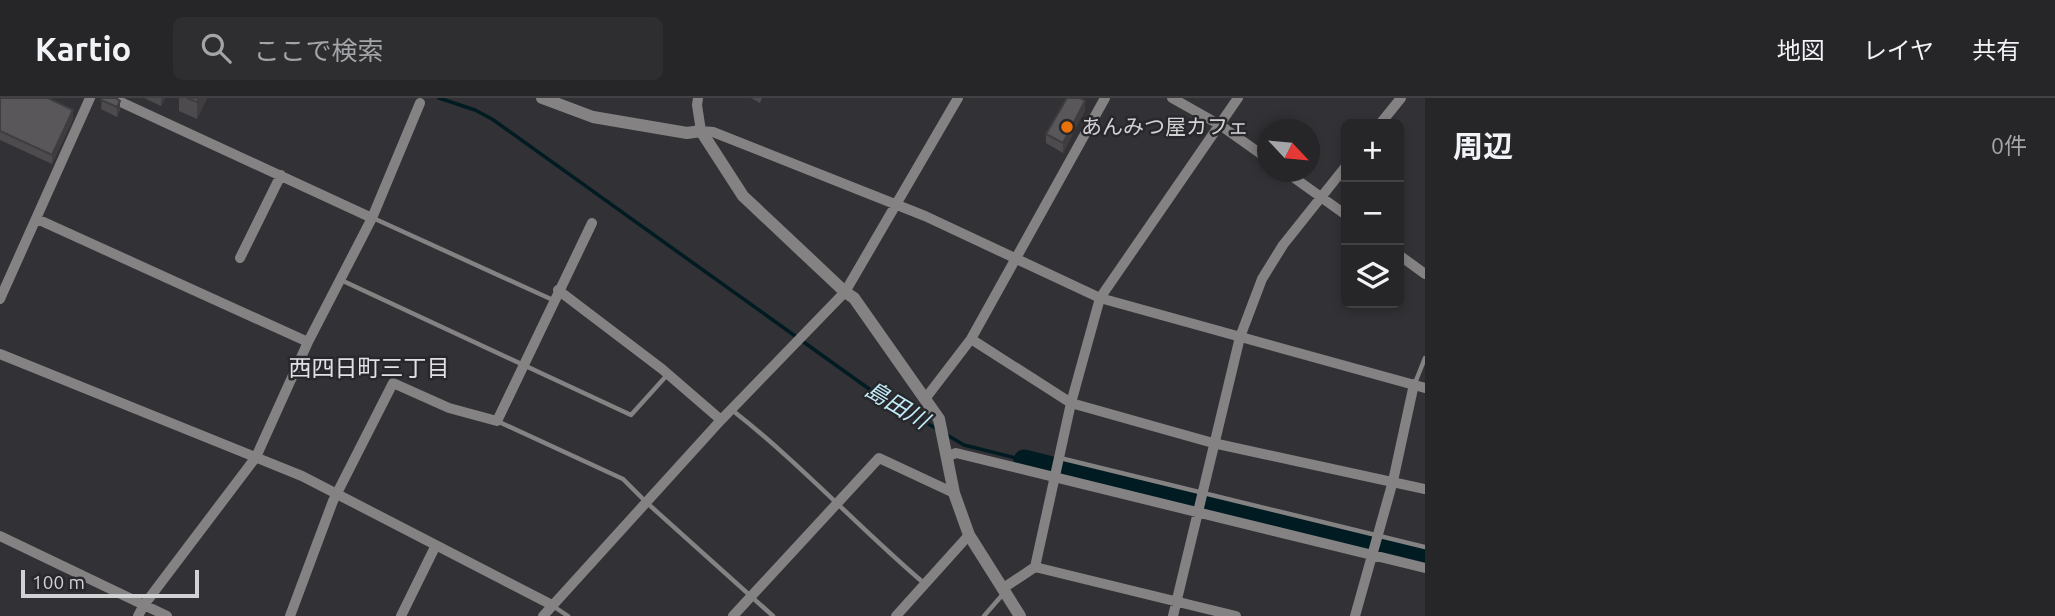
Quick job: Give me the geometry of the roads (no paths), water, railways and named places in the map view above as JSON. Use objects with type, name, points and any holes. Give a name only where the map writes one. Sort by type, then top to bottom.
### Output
[{"type":"street","points":[[0,299],[90,98]]},
{"type":"street","points":[[112,98],[372,218]]},
{"type":"street","points":[[542,98],[593,117],[687,133],[713,132],[896,204],[1100,298],[1420,386],[1355,616]]},
{"type":"street","points":[[688,98],[697,102],[701,131],[743,196],[854,298],[939,419],[954,493],[969,536],[1020,616]]},
{"type":"street","points":[[544,616],[721,420],[845,292],[958,98]]},
{"type":"street","points":[[925,399],[971,339],[1105,98]]},
{"type":"street","points":[[1172,98],[1220,125],[1257,151]]},
{"type":"street","points":[[1003,591],[1035,567],[1071,403],[1100,298],[1238,98]]},
{"type":"street","points":[[1384,119],[1401,98]]},
{"type":"street","points":[[138,616],[256,457],[307,342],[372,218],[420,103]]},
{"type":"street","points":[[1173,616],[1240,337],[1262,279],[1283,244],[1341,172]]},
{"type":"street","points":[[240,258],[281,176]]},
{"type":"street","points":[[1300,182],[1341,211]]},
{"type":"street","points":[[37,219],[307,342]]},
{"type":"street","points":[[290,616],[338,493],[393,383],[449,408],[496,421],[592,223]]},
{"type":"street","points":[[1404,259],[1425,274]]},
{"type":"street","points":[[556,295],[668,374],[721,420]]},
{"type":"street","points":[[971,339],[1071,403],[1213,443],[1425,489]]},
{"type":"street","points":[[0,354],[256,457],[338,493],[552,605]]},
{"type":"street","points":[[946,457],[956,453],[1425,568]]},
{"type":"street","points":[[733,616],[879,458],[954,493]]},
{"type":"street","points":[[0,536],[167,616]]},
{"type":"street","points":[[896,616],[969,536]]},
{"type":"street","points":[[401,616],[436,545]]},
{"type":"street","points":[[1035,567],[1236,616]]},
{"type":"lane","points":[[372,218],[556,295]]},
{"type":"lane","points":[[341,279],[631,415],[668,374]]},
{"type":"lane","points":[[1420,386],[1425,358]]},
{"type":"lane","points":[[732,409],[774,443],[835,504],[925,584]]},
{"type":"lane","points":[[496,421],[623,479],[773,616]]},
{"type":"lane","points":[[1060,458],[1425,547]]},
{"type":"lane","points":[[984,616],[1003,591]]},
{"type":"lane","points":[[552,605],[568,616]]},
{"type":"waterway","name":"島田川","points":[[439,98],[475,110],[492,119],[872,391],[937,429]]},
{"type":"waterway","name":"島田川","points":[[947,435],[964,445],[1024,460]]},
{"type":"waterway","name":"島田川","points":[[1024,460],[1425,558]]},
{"type":"place","name":"あんみつ屋カフェ","points":[[1067,127]]},
{"type":"district","name":"西四日町三丁目","points":[[369,368]]}]
